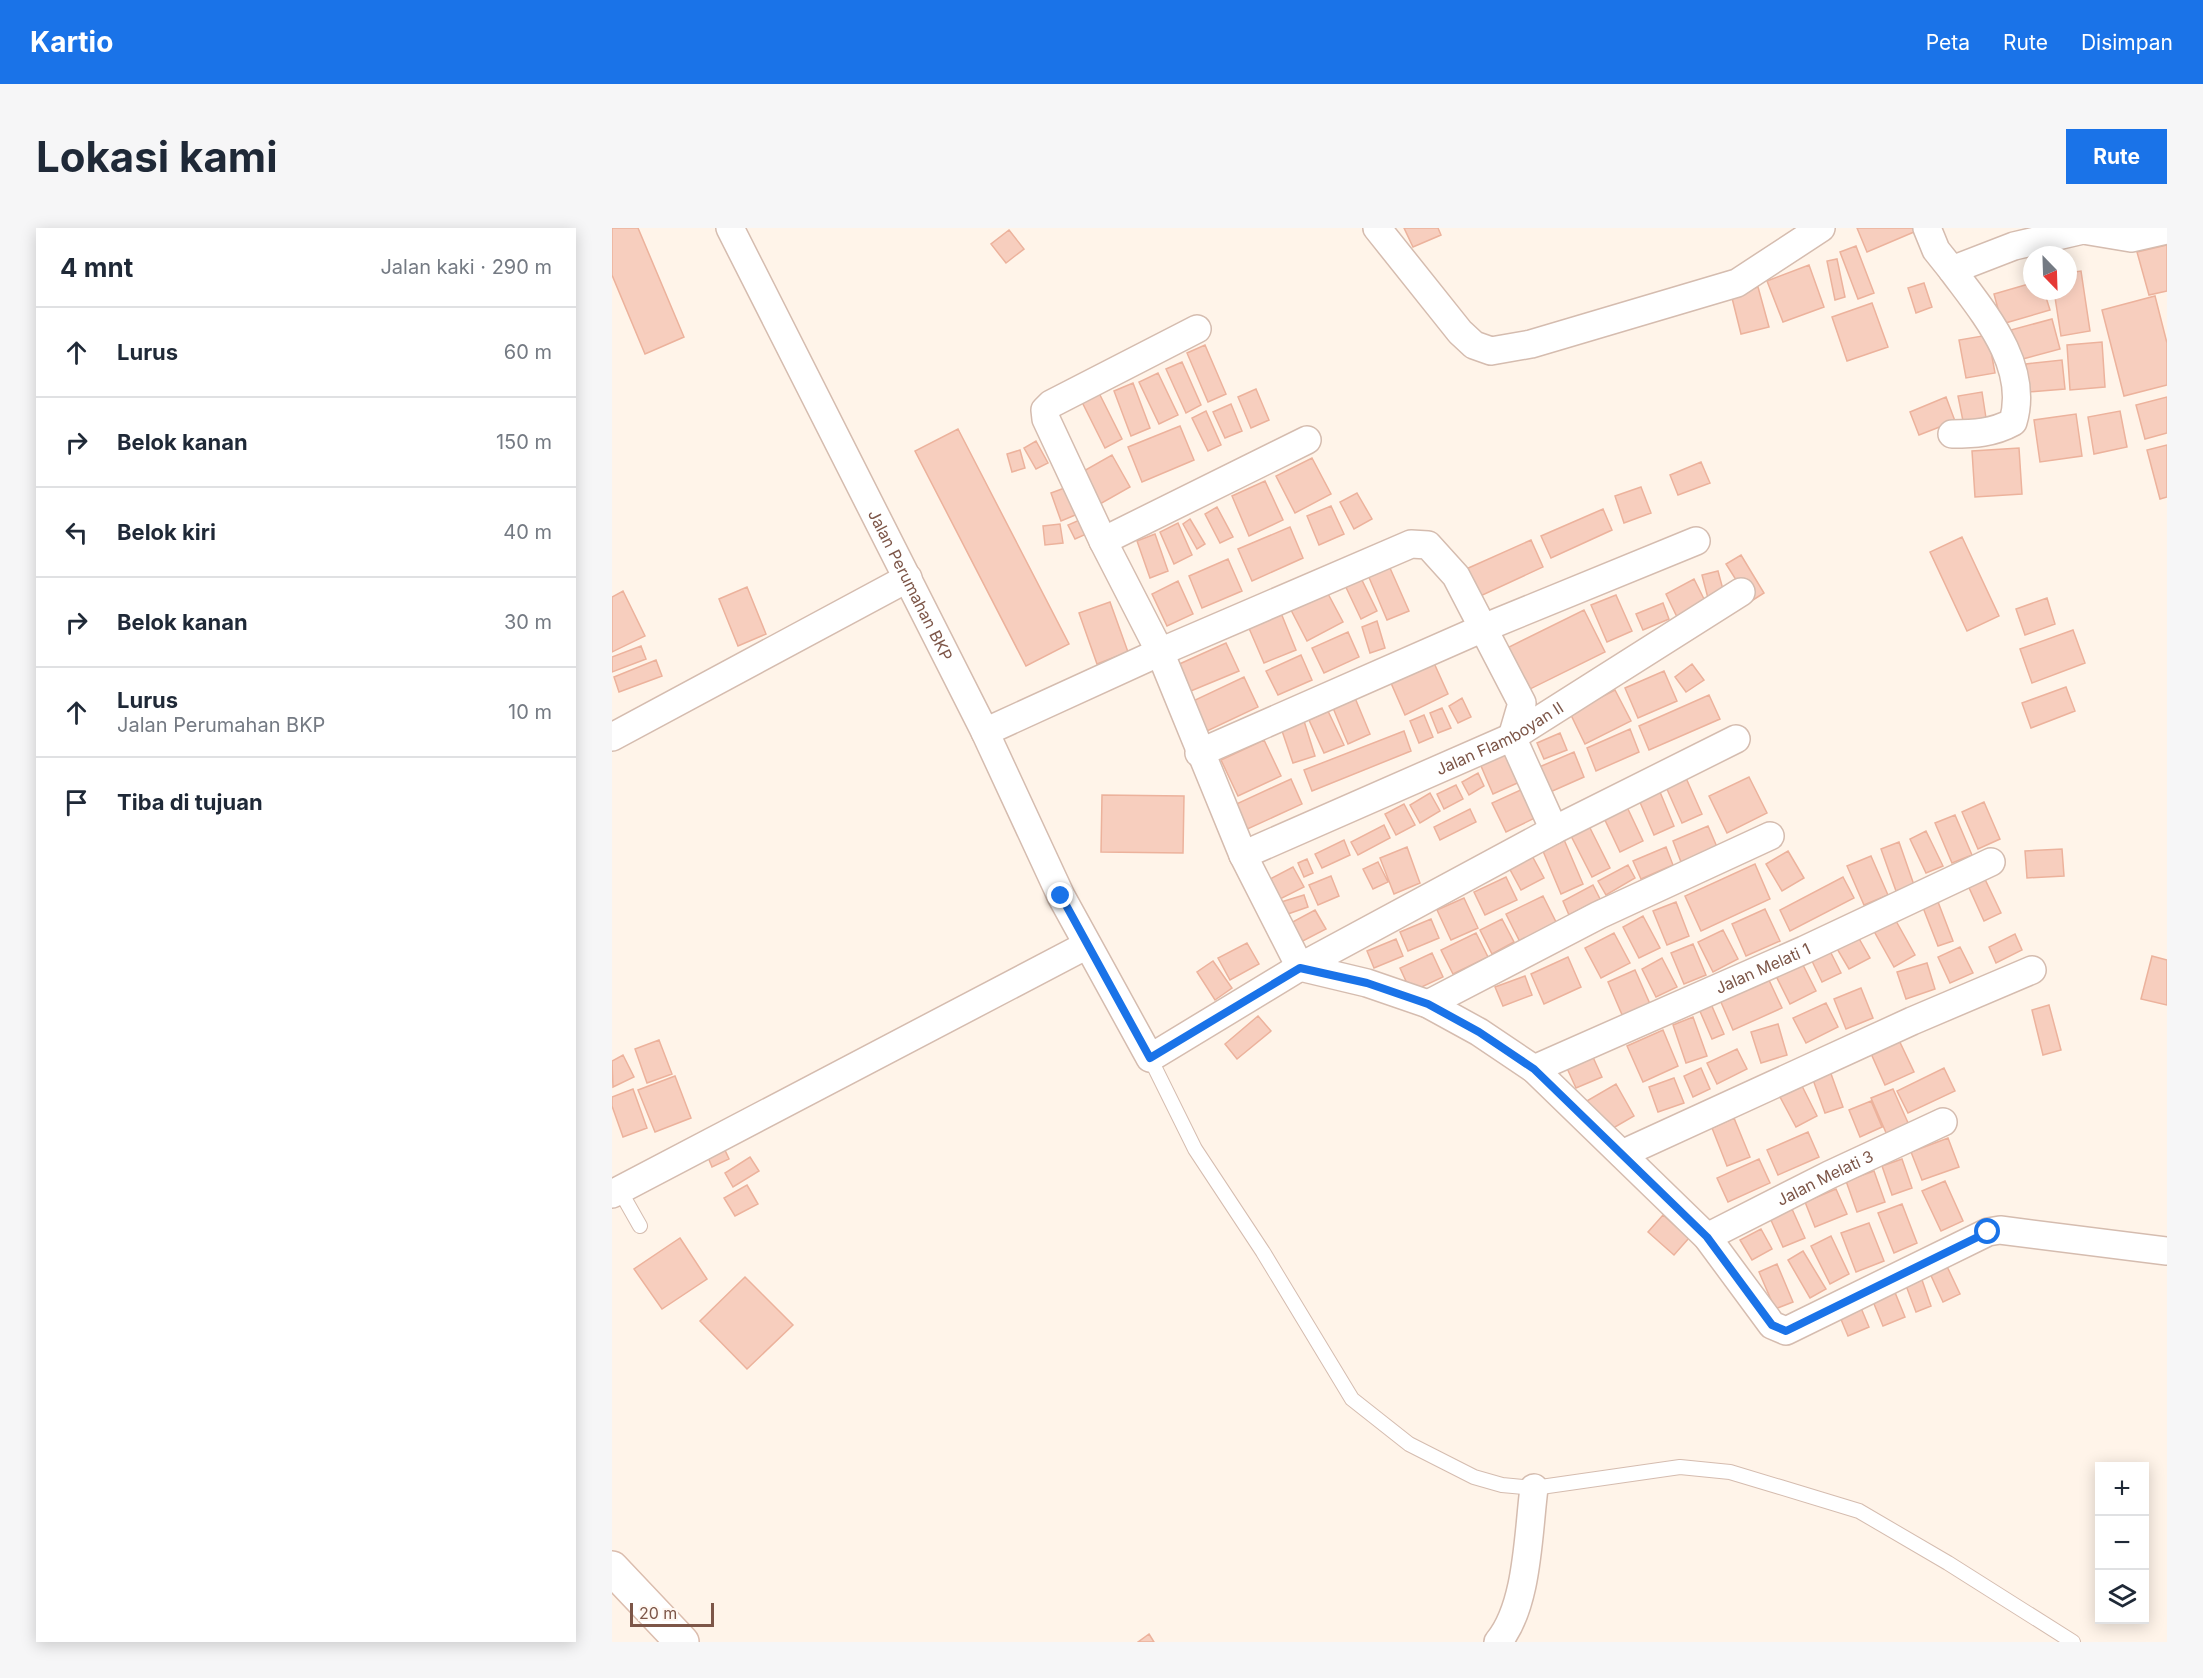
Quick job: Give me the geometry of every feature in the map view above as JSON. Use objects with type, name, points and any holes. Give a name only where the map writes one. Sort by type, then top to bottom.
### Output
[{"type":"street","name":"Jalan Perumahan BKP","points":[[730,228],[985,732],[1087,945],[1150,1058]]},
{"type":"street","points":[[1377,228],[1460,332],[1474,345],[1491,351],[1531,344],[1737,283],[1821,228]]},
{"type":"street","points":[[1927,228],[1940,257],[1997,330],[2012,374],[2017,410],[2013,422],[1999,430],[1975,434],[1952,434]]},
{"type":"street","points":[[1952,270],[2014,246],[2083,230],[2131,238],[2167,230]]},
{"type":"street","points":[[1197,329],[1051,404],[1046,410],[1046,419],[1103,541],[1160,652],[1199,753],[1243,855],[1300,968]]},
{"type":"street","points":[[1103,541],[1307,440]]},
{"type":"street","points":[[1199,753],[1482,629],[1696,541]]},
{"type":"street","points":[[985,732],[1160,652],[1411,543],[1428,544],[1456,576],[1522,704],[1512,737],[1554,830]]},
{"type":"street","points":[[612,737],[908,578]]},
{"type":"street","name":"Jalan Flamboyan II","points":[[1243,855],[1512,737],[1741,592]]},
{"type":"street","points":[[1150,1058],[1300,968],[1554,830],[1736,739]]},
{"type":"street","points":[[1428,1004],[1599,915],[1770,836]]},
{"type":"street","name":"Jalan Melati 1","points":[[1534,1069],[1804,950],[1991,862]]},
{"type":"street","points":[[614,1185],[1087,945]]},
{"type":"street","points":[[1300,968],[1367,983],[1428,1004],[1479,1032],[1534,1069],[1707,1237],[1772,1325],[1786,1331],[1988,1232],[2000,1230],[2167,1251]]},
{"type":"street","points":[[1622,1154],[1912,1021],[2032,970]]},
{"type":"street","name":"Jalan Melati 3","points":[[1707,1237],[1829,1175],[1943,1122]]},
{"type":"street","points":[[1498,1642],[1504,1635],[1520,1594],[1534,1488]]},
{"type":"street","points":[[612,1568],[682,1642]]},
{"type":"lane","points":[[1150,1058],[1195,1149],[1263,1252],[1352,1399],[1409,1444],[1474,1477],[1502,1485],[1534,1488],[1680,1467],[1731,1472],[1859,1511],[1948,1563],[2073,1642]]},
{"type":"lane","points":[[614,1185],[640,1226]]},
{"type":"building","points":[[612,228],[638,228],[684,337],[645,354],[612,275]]},
{"type":"building","points":[[1404,228],[1438,228],[1441,235],[1413,247]]},
{"type":"building","points":[[1857,228],[1913,228],[1914,232],[1867,252]]},
{"type":"building","points":[[1009,230],[1024,249],[1006,263],[991,244]]},
{"type":"building","points":[[2167,245],[2167,291],[2149,295],[2137,252]]},
{"type":"building","points":[[1856,246],[1874,293],[1858,299],[1840,252]]},
{"type":"building","points":[[1837,259],[1845,297],[1835,300],[1827,261]]},
{"type":"building","points":[[1809,265],[1824,307],[1783,322],[1767,281]]},
{"type":"building","points":[[2081,271],[2090,331],[2061,336],[2055,300],[2077,300],[2077,272]]},
{"type":"building","points":[[1924,283],[1932,307],[1916,313],[1908,288]]},
{"type":"building","points":[[2023,286],[2023,300],[2047,300],[2050,310],[2002,324],[1994,294]]},
{"type":"building","points":[[1758,287],[1769,327],[1741,334],[1731,294]]},
{"type":"building","points":[[2155,296],[2167,343],[2167,385],[2124,396],[2102,310]]},
{"type":"building","points":[[1872,303],[1888,347],[1847,361],[1832,317]]},
{"type":"building","points":[[2052,319],[2060,349],[2019,360],[2011,330]]},
{"type":"building","points":[[1988,335],[1995,373],[1966,378],[1959,340]]},
{"type":"building","points":[[2102,342],[2105,387],[2070,390],[2067,345]]},
{"type":"building","points":[[1205,345],[1226,394],[1208,402],[1187,353]]},
{"type":"building","points":[[2062,360],[2065,389],[2029,392],[2026,364]]},
{"type":"building","points":[[1182,362],[1201,405],[1186,413],[1166,369]]},
{"type":"building","points":[[1158,373],[1178,415],[1159,424],[1139,382]]},
{"type":"building","points":[[1133,383],[1150,428],[1131,436],[1114,391]]},
{"type":"building","points":[[1097,389],[1122,439],[1105,448],[1080,398]]},
{"type":"building","points":[[1256,389],[1269,420],[1251,428],[1238,397]]},
{"type":"building","points":[[1982,392],[1986,418],[1963,421],[1958,396]]},
{"type":"building","points":[[1946,397],[1955,421],[1919,435],[1910,412]]},
{"type":"building","points":[[2167,397],[2167,433],[2145,439],[2136,405]]},
{"type":"building","points":[[1231,404],[1242,431],[1225,438],[1213,412]]},
{"type":"building","points":[[1206,411],[1221,445],[1208,451],[1192,418]]},
{"type":"building","points":[[2120,411],[2127,447],[2094,454],[2088,417]]},
{"type":"building","points":[[2076,414],[2082,456],[2040,462],[2034,420]]},
{"type":"building","points":[[1180,426],[1194,460],[1142,482],[1128,447]]},
{"type":"building","points":[[958,429],[1069,644],[1026,666],[915,451]]},
{"type":"building","points":[[1036,441],[1048,463],[1036,469],[1024,448]]},
{"type":"building","points":[[2167,445],[2167,497],[2160,499],[2147,450]]},
{"type":"building","points":[[2019,448],[2022,494],[1975,497],[1972,451]]},
{"type":"building","points":[[1020,450],[1025,468],[1012,472],[1007,454]]},
{"type":"building","points":[[1112,455],[1130,487],[1100,504],[1082,472]]},
{"type":"building","points":[[1312,458],[1331,494],[1295,513],[1276,476]]},
{"type":"building","points":[[1701,462],[1710,483],[1678,495],[1670,475]]},
{"type":"building","points":[[1265,481],[1283,520],[1249,536],[1232,496]]},
{"type":"building","points":[[1070,486],[1080,513],[1061,521],[1051,493]]},
{"type":"building","points":[[1641,487],[1651,513],[1624,523],[1615,496]]},
{"type":"building","points":[[1357,493],[1372,519],[1354,529],[1340,502]]},
{"type":"building","points":[[1331,506],[1344,534],[1319,545],[1307,516]]},
{"type":"building","points":[[1217,507],[1233,537],[1220,543],[1205,514]]},
{"type":"building","points":[[1603,509],[1612,530],[1551,558],[1541,536]]},
{"type":"building","points":[[1084,518],[1091,532],[1075,539],[1068,525]]},
{"type":"building","points":[[1190,519],[1205,544],[1197,549],[1183,524]]},
{"type":"building","points":[[1178,523],[1192,555],[1174,564],[1160,532]]},
{"type":"building","points":[[1060,524],[1063,543],[1045,545],[1043,526]]},
{"type":"building","points":[[1290,527],[1303,558],[1252,581],[1238,549]]},
{"type":"building","points":[[1155,534],[1168,571],[1150,578],[1137,541]]},
{"type":"building","points":[[1962,537],[1999,616],[1967,631],[1930,552]]},
{"type":"building","points":[[1531,540],[1543,567],[1476,598],[1464,570]]},
{"type":"building","points":[[1741,555],[1764,593],[1750,602],[1726,564]]},
{"type":"building","points":[[1228,559],[1242,591],[1202,608],[1189,576]]},
{"type":"building","points":[[1386,559],[1409,611],[1387,620],[1365,568]]},
{"type":"building","points":[[1718,571],[1725,597],[1709,602],[1702,575]]},
{"type":"building","points":[[1358,572],[1377,611],[1361,619],[1342,579]]},
{"type":"building","points":[[1694,579],[1707,605],[1678,619],[1666,594]]},
{"type":"building","points":[[1178,581],[1193,614],[1167,626],[1152,594]]},
{"type":"building","points":[[747,587],[766,634],[738,646],[719,599]]},
{"type":"building","points":[[1326,590],[1343,622],[1307,641],[1290,608]]},
{"type":"building","points":[[623,591],[645,636],[612,652],[612,597]]},
{"type":"building","points":[[1616,595],[1632,631],[1607,642],[1591,605]]},
{"type":"building","points":[[2047,598],[2055,624],[2025,635],[2016,609]]},
{"type":"building","points":[[1110,602],[1128,652],[1097,664],[1079,613]]},
{"type":"building","points":[[1663,603],[1669,619],[1643,630],[1636,614]]},
{"type":"building","points":[[1584,610],[1605,652],[1520,694],[1499,652]]},
{"type":"building","points":[[1281,613],[1296,650],[1264,663],[1248,626]]},
{"type":"building","points":[[1377,621],[1385,648],[1370,653],[1362,627]]},
{"type":"building","points":[[2073,630],[2085,663],[2032,683],[2020,649]]},
{"type":"building","points":[[1348,632],[1359,657],[1324,673],[1312,648]]},
{"type":"building","points":[[1226,643],[1239,671],[1186,693],[1175,666]]},
{"type":"building","points":[[641,646],[646,659],[612,672],[612,657]]},
{"type":"building","points":[[1301,655],[1312,680],[1278,695],[1266,671]]},
{"type":"building","points":[[656,660],[662,676],[619,692],[614,677]]},
{"type":"building","points":[[1434,663],[1448,694],[1405,715],[1391,683]]},
{"type":"building","points":[[1692,664],[1704,680],[1686,692],[1675,677]]},
{"type":"building","points":[[1664,671],[1677,701],[1638,718],[1625,688]]},
{"type":"building","points":[[1244,677],[1258,707],[1207,731],[1193,701]]},
{"type":"building","points":[[2066,687],[2075,711],[2031,728],[2022,703]]},
{"type":"building","points":[[1615,690],[1631,721],[1585,744],[1570,713]]},
{"type":"building","points":[[1709,695],[1720,719],[1649,750],[1639,726]]},
{"type":"building","points":[[1355,698],[1370,734],[1348,744],[1333,708]]},
{"type":"building","points":[[1462,698],[1471,717],[1458,723],[1449,706]]},
{"type":"building","points":[[1442,708],[1451,728],[1438,733],[1430,713]]},
{"type":"building","points":[[1328,711],[1344,745],[1324,753],[1309,720]]},
{"type":"building","points":[[1424,715],[1433,737],[1419,743],[1410,721]]},
{"type":"building","points":[[1304,721],[1315,756],[1293,763],[1281,728]]},
{"type":"building","points":[[1630,729],[1639,752],[1596,771],[1587,748]]},
{"type":"building","points":[[1404,731],[1411,751],[1312,791],[1304,770]]},
{"type":"building","points":[[1560,733],[1567,750],[1544,759],[1537,743]]},
{"type":"building","points":[[1264,740],[1281,776],[1238,796],[1221,760]]},
{"type":"building","points":[[1509,746],[1524,780],[1493,794],[1478,759]]},
{"type":"building","points":[[1574,752],[1584,777],[1548,793],[1537,768]]},
{"type":"building","points":[[1478,773],[1484,786],[1469,795],[1462,782]]},
{"type":"building","points":[[1749,777],[1767,813],[1727,833],[1709,796]]},
{"type":"building","points":[[1686,778],[1702,814],[1682,823],[1666,787]]},
{"type":"building","points":[[1291,779],[1302,804],[1243,831],[1232,806]]},
{"type":"building","points":[[1456,785],[1463,799],[1444,809],[1437,794]]},
{"type":"building","points":[[1525,788],[1539,816],[1506,832],[1492,803]]},
{"type":"building","points":[[1660,792],[1674,826],[1654,835],[1639,800]]},
{"type":"building","points":[[1430,793],[1440,811],[1420,823],[1410,805]]},
{"type":"building","points":[[1102,795],[1184,796],[1183,853],[1101,852]]},
{"type":"building","points":[[1984,802],[2000,839],[1978,849],[1962,812]]},
{"type":"building","points":[[1404,804],[1415,825],[1396,835],[1385,814]]},
{"type":"building","points":[[1627,807],[1643,841],[1620,852],[1604,818]]},
{"type":"building","points":[[1470,809],[1476,822],[1440,840],[1434,827]]},
{"type":"building","points":[[1955,815],[1972,855],[1952,863],[1935,823]]},
{"type":"building","points":[[1587,822],[1610,868],[1592,877],[1569,832]]},
{"type":"building","points":[[1384,825],[1390,838],[1358,855],[1351,842]]},
{"type":"building","points":[[1708,826],[1717,847],[1681,862],[1673,841]]},
{"type":"building","points":[[1926,831],[1943,866],[1926,873],[1910,839]]},
{"type":"building","points":[[1562,835],[1583,884],[1561,894],[1540,844]]},
{"type":"building","points":[[1344,840],[1350,855],[1322,868],[1315,854]]},
{"type":"building","points":[[1899,842],[1914,885],[1896,891],[1881,849]]},
{"type":"building","points":[[1407,847],[1420,883],[1394,894],[1380,858]]},
{"type":"building","points":[[1666,847],[1673,865],[1641,879],[1633,861]]},
{"type":"building","points":[[2062,849],[2064,876],[2027,878],[2025,851]]},
{"type":"building","points":[[1788,851],[1804,878],[1782,891],[1766,864]]},
{"type":"building","points":[[1530,852],[1544,878],[1521,890],[1507,864]]},
{"type":"building","points":[[1871,856],[1888,895],[1864,905],[1847,866]]},
{"type":"building","points":[[1307,859],[1313,873],[1304,877],[1298,863]]},
{"type":"building","points":[[1378,862],[1388,882],[1373,889],[1363,869]]},
{"type":"building","points":[[1755,864],[1770,899],[1701,931],[1685,896]]},
{"type":"building","points":[[1628,865],[1635,878],[1606,895],[1598,881]]},
{"type":"building","points":[[1293,867],[1304,887],[1280,899],[1270,879]]},
{"type":"building","points":[[1982,873],[2001,913],[1984,921],[1966,881]]},
{"type":"building","points":[[1331,876],[1339,896],[1318,905],[1309,885]]},
{"type":"building","points":[[1506,877],[1517,900],[1485,915],[1474,892]]},
{"type":"building","points":[[1843,877],[1854,898],[1790,931],[1780,910]]},
{"type":"building","points":[[1593,885],[1600,899],[1569,915],[1563,901]]},
{"type":"building","points":[[1935,894],[1953,941],[1938,946],[1920,900]]},
{"type":"building","points":[[1304,895],[1308,907],[1285,915],[1281,902]]},
{"type":"building","points":[[1543,896],[1557,924],[1520,942],[1506,914]]},
{"type":"building","points":[[1464,898],[1478,928],[1451,940],[1437,910]]},
{"type":"building","points":[[1676,902],[1689,936],[1667,945],[1653,911]]},
{"type":"building","points":[[1765,909],[1780,941],[1746,956],[1732,924]]},
{"type":"building","points":[[1315,910],[1326,929],[1297,944],[1287,925]]},
{"type":"building","points":[[1891,912],[1915,955],[1894,967],[1870,924]]},
{"type":"building","points":[[1643,916],[1660,948],[1639,958],[1623,927]]},
{"type":"building","points":[[1431,919],[1439,938],[1408,951],[1400,932]]},
{"type":"building","points":[[1502,919],[1514,942],[1492,954],[1480,930]]},
{"type":"building","points":[[1723,930],[1738,959],[1713,972],[1698,942]]},
{"type":"building","points":[[1476,933],[1488,957],[1453,974],[1441,950]]},
{"type":"building","points":[[1614,933],[1630,963],[1601,978],[1585,948]]},
{"type":"building","points":[[2015,934],[2022,950],[1996,963],[1989,947]]},
{"type":"building","points":[[1857,935],[1870,958],[1849,969],[1836,947]]},
{"type":"building","points":[[1396,939],[1403,956],[1374,968],[1367,951]]},
{"type":"building","points":[[1247,943],[1259,964],[1230,980],[1218,958]]},
{"type":"building","points":[[1693,944],[1706,975],[1684,984],[1671,953]]},
{"type":"building","points":[[1960,947],[1973,973],[1950,983],[1938,957]]},
{"type":"building","points":[[1830,951],[1841,973],[1822,982],[1811,959]]},
{"type":"building","points":[[1432,953],[1443,977],[1411,992],[1400,968]]},
{"type":"building","points":[[2152,956],[2167,960],[2167,1005],[2141,999]]},
{"type":"building","points":[[1568,957],[1581,987],[1544,1004],[1531,974]]},
{"type":"building","points":[[1662,958],[1677,987],[1656,997],[1642,969]]},
{"type":"building","points":[[1213,961],[1232,988],[1215,1000],[1197,972]]},
{"type":"building","points":[[1801,961],[1816,991],[1790,1004],[1775,974]]},
{"type":"building","points":[[1927,963],[1935,989],[1906,999],[1897,972]]},
{"type":"building","points":[[1635,970],[1650,1004],[1623,1017],[1608,982]]},
{"type":"building","points":[[1525,976],[1532,995],[1503,1006],[1495,987]]},
{"type":"building","points":[[1768,978],[1782,1008],[1733,1030],[1720,1000]]},
{"type":"building","points":[[1861,988],[1873,1018],[1846,1029],[1834,999]]},
{"type":"building","points":[[1826,1003],[1838,1027],[1806,1043],[1793,1018]]},
{"type":"building","points":[[1711,1004],[1724,1034],[1712,1039],[1699,1009]]},
{"type":"building","points":[[2049,1005],[2061,1050],[2043,1055],[2032,1010]]},
{"type":"building","points":[[1258,1016],[1271,1031],[1237,1059],[1225,1044]]},
{"type":"building","points":[[1693,1017],[1707,1056],[1686,1063],[1673,1025]]},
{"type":"building","points":[[1778,1024],[1787,1055],[1761,1063],[1751,1032]]},
{"type":"building","points":[[1663,1030],[1678,1066],[1643,1082],[1627,1046]]},
{"type":"building","points":[[1897,1036],[1914,1072],[1885,1085],[1869,1049]]},
{"type":"building","points":[[659,1040],[672,1074],[647,1083],[635,1049]]},
{"type":"building","points":[[1737,1049],[1747,1069],[1717,1084],[1707,1063]]},
{"type":"building","points":[[623,1055],[634,1077],[613,1087],[612,1061]]},
{"type":"building","points":[[1592,1055],[1602,1077],[1576,1088],[1566,1066]]},
{"type":"building","points":[[1701,1068],[1710,1089],[1693,1097],[1684,1076]]},
{"type":"building","points":[[1944,1068],[1955,1091],[1908,1113],[1897,1091]]},
{"type":"building","points":[[1830,1071],[1843,1107],[1825,1113],[1812,1077]]},
{"type":"building","points":[[675,1076],[691,1118],[655,1132],[638,1090]]},
{"type":"building","points":[[1674,1078],[1684,1103],[1658,1112],[1649,1087]]},
{"type":"building","points":[[1616,1084],[1634,1116],[1603,1134],[1585,1102]]},
{"type":"building","points":[[1801,1084],[1817,1116],[1796,1127],[1779,1095]]},
{"type":"building","points":[[633,1089],[647,1128],[623,1137],[612,1106],[612,1097]]},
{"type":"building","points":[[1893,1089],[1909,1125],[1887,1135],[1871,1098]]},
{"type":"building","points":[[1871,1101],[1882,1127],[1860,1137],[1849,1110]]},
{"type":"building","points":[[1734,1118],[1750,1157],[1727,1166],[1712,1128]]},
{"type":"building","points":[[1808,1132],[1819,1157],[1778,1175],[1767,1150]]},
{"type":"building","points":[[1948,1138],[1959,1167],[1922,1180],[1911,1152]]},
{"type":"building","points":[[724,1148],[729,1159],[712,1167],[707,1155]]},
{"type":"building","points":[[750,1157],[759,1171],[733,1187],[725,1173]]},
{"type":"building","points":[[1759,1159],[1770,1183],[1728,1202],[1717,1178]]},
{"type":"building","points":[[1902,1159],[1912,1188],[1892,1195],[1882,1166]]},
{"type":"building","points":[[1874,1171],[1885,1202],[1857,1212],[1846,1181]]},
{"type":"building","points":[[1945,1181],[1963,1221],[1941,1231],[1922,1191]]},
{"type":"building","points":[[747,1185],[758,1204],[735,1216],[724,1198]]},
{"type":"building","points":[[1836,1189],[1847,1214],[1815,1227],[1805,1202]]},
{"type":"building","points":[[1902,1204],[1917,1243],[1894,1253],[1878,1213]]},
{"type":"building","points":[[1792,1209],[1805,1238],[1783,1247],[1770,1218]]},
{"type":"building","points":[[1663,1215],[1689,1238],[1674,1255],[1648,1232]]},
{"type":"building","points":[[1869,1223],[1884,1261],[1856,1272],[1841,1233]]},
{"type":"building","points":[[1761,1229],[1772,1249],[1752,1260],[1740,1240]]},
{"type":"building","points":[[1831,1236],[1849,1274],[1830,1284],[1811,1246]]},
{"type":"building","points":[[680,1238],[707,1279],[662,1309],[634,1269]]},
{"type":"building","points":[[1803,1251],[1826,1289],[1810,1298],[1788,1260]]},
{"type":"building","points":[[1944,1260],[1960,1294],[1943,1302],[1928,1269]]},
{"type":"building","points":[[1777,1264],[1793,1302],[1775,1309],[1759,1272]]},
{"type":"building","points":[[745,1277],[793,1325],[747,1369],[700,1321]]},
{"type":"building","points":[[1921,1277],[1931,1306],[1916,1312],[1905,1283]]},
{"type":"building","points":[[1894,1290],[1905,1317],[1883,1326],[1872,1299]]},
{"type":"building","points":[[1861,1308],[1869,1327],[1848,1336],[1840,1317]]},
{"type":"building","points":[[1149,1634],[1154,1642],[1138,1642]]},
{"type":"route","points":[[1061,896],[1150,1058],[1300,968],[1367,983],[1428,1004],[1479,1032],[1534,1069],[1707,1237],[1772,1325],[1779,1330],[1786,1331],[1988,1232]]}]
